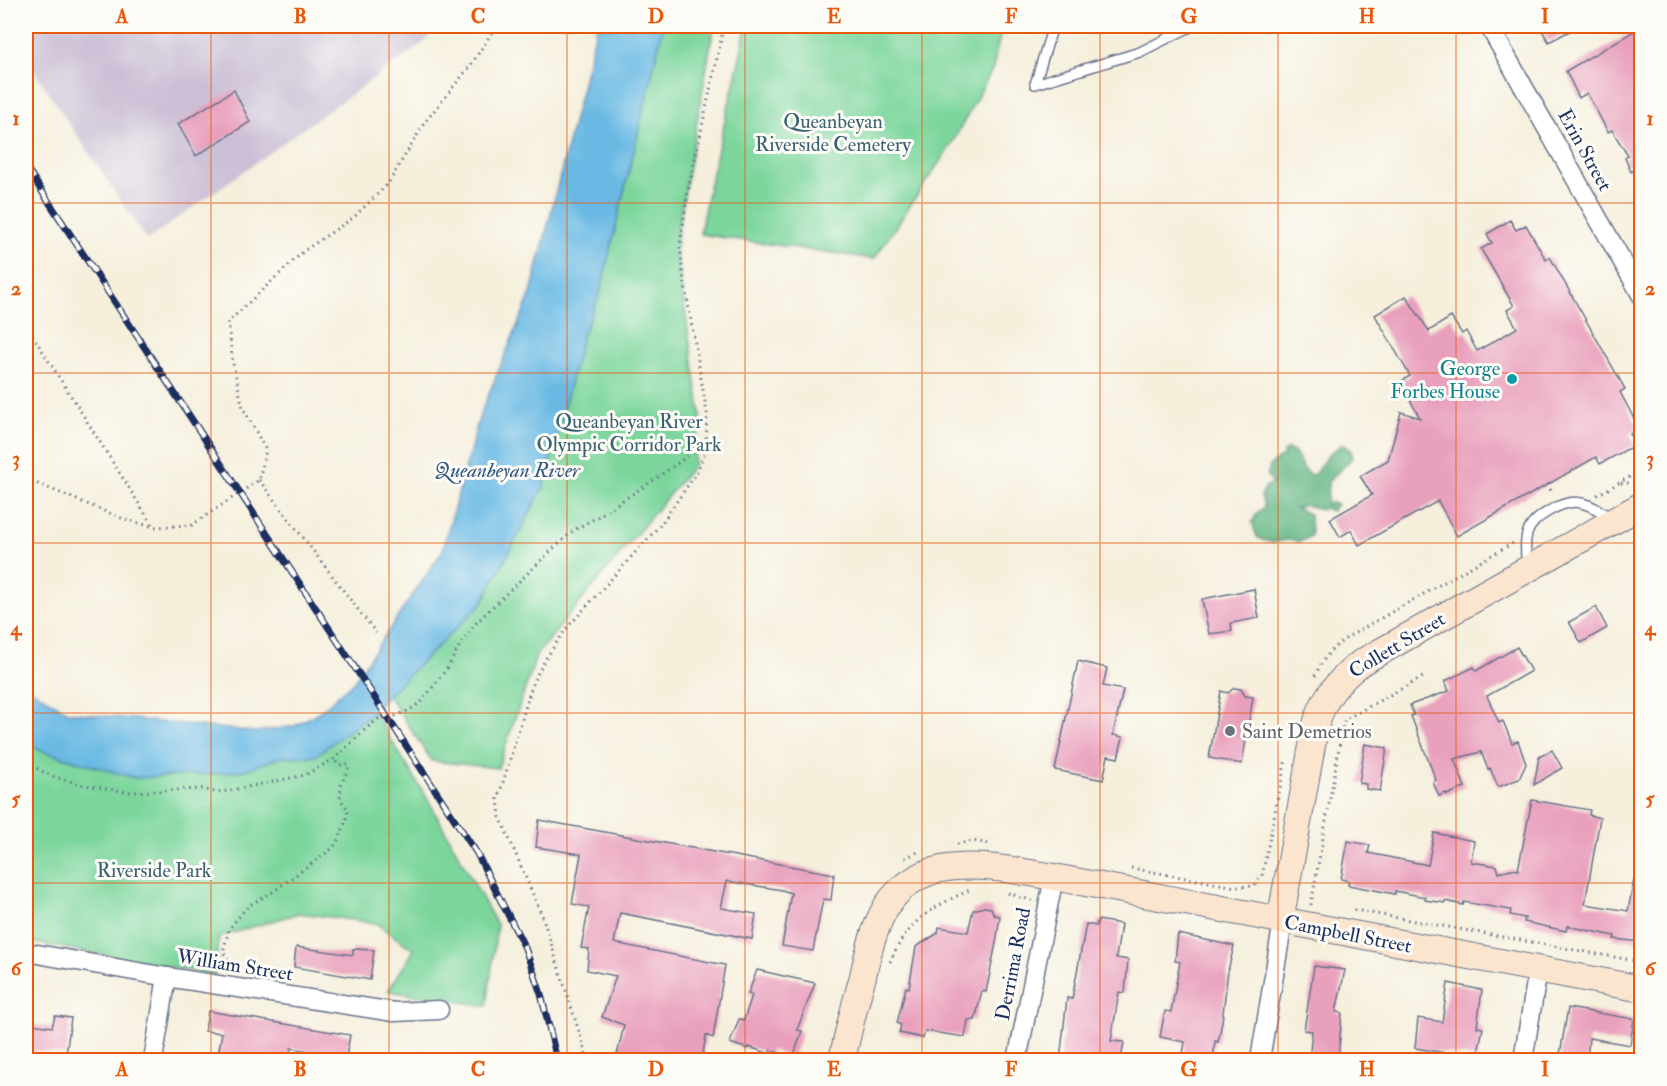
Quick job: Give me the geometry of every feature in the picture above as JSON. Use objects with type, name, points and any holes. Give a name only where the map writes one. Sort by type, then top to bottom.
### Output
[{"type":"street","name":"Erin Street","points":[[1490,26],[1641,296]]},
{"type":"street","name":"Collett Street","points":[[1260,1060],[1290,923],[1312,743],[1320,709],[1327,696],[1343,677],[1362,662],[1641,505]]},
{"type":"street","name":"Campbell Street","points":[[842,1060],[877,928],[886,907],[900,890],[918,877],[939,869],[961,867],[1007,869],[1054,877],[1641,989]]},
{"type":"street","name":"Derrima Road","points":[[1017,1060],[1054,877]]},
{"type":"street","name":"William Street","points":[[26,952],[167,977],[394,1012],[439,1010]]},
{"type":"street","points":[[1523,1060],[1538,970]]},
{"type":"street","points":[[153,1060],[167,977]]},
{"type":"lane","points":[[1053,26],[1035,84],[1140,52],[1191,26]]},
{"type":"lane","points":[[1527,569],[1525,549],[1527,532],[1536,520],[1550,512],[1572,502],[1589,506],[1615,520]]},
{"type":"path","points":[[26,479],[126,520],[154,527],[192,525],[259,480],[266,450],[243,408],[233,364],[228,322],[305,250],[354,219],[388,184],[425,122],[471,65],[496,26]]},
{"type":"path","points":[[588,1060],[543,918],[500,817],[498,799],[533,682],[546,658],[566,629],[661,524],[683,495],[696,474],[707,442],[707,412],[682,274],[680,245],[688,190],[724,26]]},
{"type":"path","points":[[26,325],[154,527]]},
{"type":"path","points":[[26,763],[52,776],[79,784],[127,792],[202,789],[215,792],[228,791],[305,775],[334,759],[381,717],[394,716],[410,710],[422,701],[448,667],[460,643],[477,622],[574,530],[597,518],[707,442]]},
{"type":"path","points":[[1594,497],[1618,483],[1641,470],[1635,483],[1618,483]]},
{"type":"path","points":[[259,480],[376,633]]},
{"type":"path","points":[[1313,680],[1324,658],[1337,644],[1516,541]]},
{"type":"path","points":[[1290,923],[1344,720],[1423,677]]},
{"type":"path","points":[[1125,867],[1236,886],[1254,886],[1262,876],[1286,755]]},
{"type":"path","points":[[244,988],[222,952],[225,938],[235,921],[248,906],[317,861],[333,848],[340,837],[348,815],[347,808],[340,799],[341,785],[349,766],[348,764],[338,765],[334,759]]},
{"type":"path","points":[[952,844],[973,841],[995,844]]},
{"type":"path","points":[[904,858],[921,851]]},
{"type":"path","points":[[887,971],[908,928],[951,898],[979,888]]},
{"type":"path","points":[[1004,891],[1028,901],[1049,902]]},
{"type":"path","points":[[1344,908],[1641,962]]},
{"type":"shaded area","points":[[26,26],[433,26],[426,41],[147,240],[26,59]]},
{"type":"green space","name":"Queanbeyan River Olympic Corridor Park","points":[[663,26],[714,26],[676,251],[701,416],[693,466],[537,654],[498,768],[432,761],[388,695],[482,603],[544,486],[582,336],[600,293]]},
{"type":"green space","name":"Queanbeyan Riverside Cemetery","points":[[746,26],[1002,26],[993,68],[951,145],[874,259],[700,234]]},
{"type":"green space","points":[[1344,444],[1353,457],[1328,482],[1327,505],[1332,502],[1337,504],[1332,511],[1306,505],[1295,508],[1310,514],[1311,536],[1300,542],[1289,540],[1270,542],[1257,537],[1252,522],[1264,507],[1261,495],[1266,486],[1274,483],[1267,476],[1270,466],[1283,457],[1283,452],[1288,449],[1296,453],[1303,468],[1310,475],[1315,474],[1327,457]]},
{"type":"green space","name":"Riverside Park","points":[[374,712],[428,800],[497,925],[487,1006],[388,991],[414,950],[375,923],[299,913],[219,937],[215,975],[26,941],[26,740],[39,750],[135,778],[211,774],[245,770],[280,757],[315,756]]},
{"type":"water","name":"Queanbeyan River","points":[[597,26],[663,26],[663,28],[600,293],[582,336],[544,486],[482,603],[388,695],[374,712],[315,756],[280,757],[245,770],[135,778],[39,750],[26,740],[26,686],[68,712],[256,732],[295,726],[322,710],[354,681],[442,552],[480,415],[531,293]]},
{"type":"building","points":[[1539,26],[1579,26],[1549,42]]},
{"type":"building","points":[[1641,27],[1641,179],[1636,169],[1631,172],[1625,158],[1628,156],[1612,130],[1608,132],[1587,93],[1579,98],[1566,71]]},
{"type":"building","points":[[234,90],[250,122],[196,156],[178,124]]},
{"type":"building","name":"George Forbes House","points":[[1510,220],[1516,230],[1526,225],[1546,260],[1550,257],[1625,389],[1620,392],[1639,428],[1630,434],[1635,445],[1600,464],[1596,457],[1457,536],[1438,501],[1359,545],[1351,530],[1340,537],[1330,519],[1372,495],[1360,476],[1388,460],[1401,412],[1420,418],[1400,382],[1410,376],[1375,315],[1406,296],[1429,331],[1451,317],[1462,334],[1466,331],[1477,351],[1517,328],[1507,310],[1514,306],[1481,249],[1492,243],[1487,234]]},
{"type":"building","points":[[1254,589],[1259,618],[1231,623],[1232,631],[1209,634],[1202,599]]},
{"type":"building","points":[[1596,607],[1607,628],[1581,643],[1569,622]]},
{"type":"building","points":[[1517,647],[1531,671],[1487,696],[1499,723],[1503,721],[1512,743],[1518,741],[1526,764],[1519,779],[1498,787],[1481,752],[1454,759],[1465,787],[1439,796],[1433,782],[1436,780],[1411,716],[1414,715],[1410,705],[1449,691],[1445,681],[1474,667],[1476,671]]},
{"type":"building","points":[[1078,661],[1107,668],[1103,686],[1123,690],[1113,735],[1123,737],[1118,758],[1108,756],[1103,780],[1055,770]]},
{"type":"building","name":"Saint Demetrios","points":[[1234,688],[1241,689],[1245,696],[1253,697],[1242,764],[1209,758],[1221,691],[1228,693]]},
{"type":"building","points":[[1365,744],[1387,748],[1380,791],[1366,789],[1366,784],[1359,783]]},
{"type":"building","points":[[1552,750],[1562,768],[1534,785],[1539,757]]},
{"type":"building","points":[[1532,800],[1590,810],[1589,815],[1600,818],[1585,904],[1628,911],[1634,879],[1641,880],[1641,942],[1614,939],[1615,936],[1567,926],[1566,931],[1524,922],[1525,918],[1510,915],[1511,910],[1464,902],[1463,905],[1425,900],[1425,897],[1395,891],[1395,894],[1348,885],[1349,881],[1341,879],[1348,841],[1370,845],[1368,853],[1428,865],[1434,833],[1474,841],[1471,862],[1497,866],[1499,873],[1510,869],[1518,870]]},
{"type":"building","points":[[539,820],[834,874],[831,900],[823,899],[813,951],[782,946],[791,893],[782,890],[727,881],[721,908],[756,914],[752,939],[620,913],[614,943],[725,965],[713,1038],[706,1035],[702,1060],[616,1060],[624,1025],[602,1017],[616,976],[587,970],[589,949],[581,948],[589,907],[572,904],[581,854],[536,847]]},
{"type":"building","points":[[991,908],[994,915],[1000,916],[986,992],[982,991],[975,1020],[968,1020],[965,1037],[925,1031],[923,1038],[899,1033],[901,1025],[897,1023],[906,987],[909,988],[916,947],[938,933],[939,927],[968,932],[973,910]]},
{"type":"building","points":[[1098,920],[1121,924],[1116,958],[1128,960],[1125,993],[1119,992],[1111,1041],[1124,1042],[1121,1060],[1060,1060],[1067,998],[1072,999],[1086,924],[1096,926]]},
{"type":"building","points":[[1178,934],[1234,946],[1228,971],[1222,1022],[1218,1042],[1215,1041],[1213,1060],[1182,1060],[1185,1042],[1160,1037],[1165,1011],[1171,1012],[1180,962],[1175,961]]},
{"type":"building","points":[[296,947],[353,955],[353,949],[374,950],[370,980],[294,967]]},
{"type":"building","points":[[1314,966],[1345,970],[1336,1012],[1342,1013],[1338,1060],[1311,1060],[1312,1031],[1304,1030]]},
{"type":"building","points":[[757,970],[815,983],[797,1030],[802,1031],[793,1058],[771,1050],[770,1054],[730,1043],[739,1019],[744,1020],[752,995],[748,994]]},
{"type":"building","points":[[1448,983],[1482,990],[1477,1027],[1483,1028],[1477,1058],[1415,1048],[1418,1018],[1442,1022]]},
{"type":"building","points":[[1568,1008],[1634,1019],[1630,1045],[1589,1038],[1587,1060],[1559,1060]]},
{"type":"building","points":[[208,1011],[350,1035],[346,1057],[291,1048],[289,1060],[249,1060],[218,1055],[222,1033],[205,1031]]},
{"type":"building","points":[[55,1016],[71,1018],[66,1055],[26,1049],[26,1023],[52,1027]]},
{"type":"railway","points":[[26,167],[476,852],[525,948],[541,994],[557,1060]]},
{"type":"place","name":"George Forbes House","points":[[1512,379]]},
{"type":"place","name":"Saint Demetrios","points":[[1230,731]]}]
